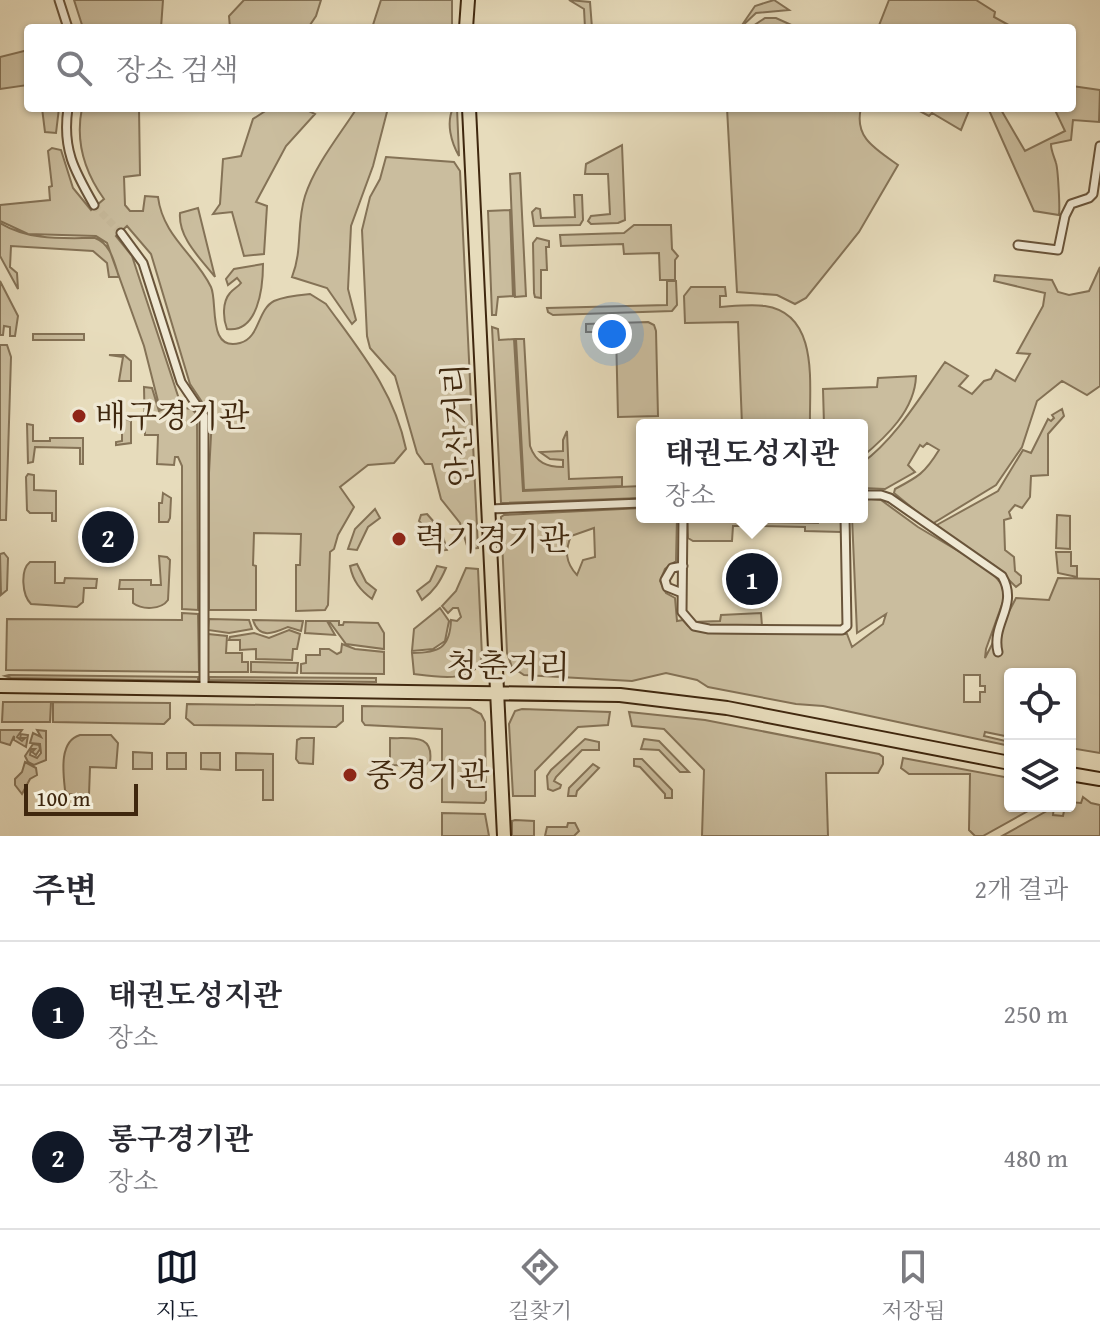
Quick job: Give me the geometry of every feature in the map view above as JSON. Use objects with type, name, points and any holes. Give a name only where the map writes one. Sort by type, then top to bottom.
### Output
[{"type":"main road","points":[[466,24],[468,0]]},
{"type":"main road","name":"안산거리","points":[[469,112],[504,836]]},
{"type":"main road","name":"청춘거리","points":[[0,686],[587,693],[689,702],[1004,762]]},
{"type":"main road","points":[[1076,775],[1100,779]]},
{"type":"street","points":[[59,0],[67,24]]},
{"type":"street","points":[[68,112],[66,142],[78,177],[94,205]]},
{"type":"street","points":[[1018,245],[1058,250],[1065,216],[1071,204],[1093,194],[1100,146]]},
{"type":"street","points":[[121,233],[143,263],[181,382],[204,416],[204,688]]},
{"type":"street","points":[[868,495],[890,498],[1002,576],[1010,597],[996,644],[998,652]]},
{"type":"street","points":[[488,509],[636,503]]},
{"type":"street","points":[[683,523],[682,612],[689,622],[700,627],[842,630],[847,626],[845,523]]},
{"type":"street","points":[[682,593],[667,587],[665,580],[672,568],[683,566]]},
{"type":"shaded area","points":[[74,0],[163,0],[161,24],[82,24]]},
{"type":"shaded area","points":[[244,0],[321,0],[311,24],[230,24],[229,16]]},
{"type":"shaded area","points":[[381,0],[452,0],[452,24],[373,24]]},
{"type":"shaded area","points":[[569,0],[590,2],[592,24],[585,24],[584,9]]},
{"type":"shaded area","points":[[774,0],[789,10],[756,13],[743,24],[755,6]]},
{"type":"shaded area","points":[[889,0],[976,0],[1007,24],[880,24]]},
{"type":"shaded area","points":[[765,18],[776,18],[789,24],[756,24]]},
{"type":"shaded area","points":[[24,51],[24,86],[0,89],[0,57]]},
{"type":"shaded area","points":[[1076,87],[1100,90],[1099,122],[1073,120],[1071,140],[1051,144],[1056,163],[1059,215],[1034,211],[990,112],[1002,112],[1025,151],[1065,131],[1056,112],[1076,112]]},
{"type":"shaded area","points":[[42,112],[59,112],[56,133],[45,132]]},
{"type":"shaded area","points":[[81,112],[139,112],[140,175],[124,177],[125,205],[130,211],[143,211],[145,196],[158,197],[173,235],[211,287],[218,333],[223,340],[230,344],[247,340],[268,305],[287,297],[310,294],[326,304],[384,390],[401,428],[406,449],[394,463],[368,465],[340,487],[354,507],[330,552],[328,605],[325,610],[296,611],[296,565],[300,565],[301,534],[254,533],[256,610],[209,610],[212,417],[190,384],[151,254],[127,226],[116,236],[132,256],[179,399],[160,409],[144,346],[107,243],[96,236],[28,234],[0,221],[0,205],[50,200],[49,187],[52,186],[48,151],[52,148],[61,150],[73,188],[91,210],[104,199],[86,167]]},
{"type":"shaded area","points":[[264,112],[315,114],[286,146],[256,202],[267,206],[264,254],[244,256],[232,212],[213,214],[220,204],[223,159],[241,156],[253,119]]},
{"type":"shaded area","points":[[354,112],[387,112],[373,166],[351,226],[348,289],[356,320],[352,324],[327,288],[292,277],[302,207],[309,184]]},
{"type":"shaded area","points":[[452,112],[457,112],[459,156],[450,132]]},
{"type":"shaded area","points":[[727,112],[861,112],[863,134],[874,147],[898,165],[859,232],[806,298],[795,304],[777,295],[737,292]]},
{"type":"shaded area","points":[[922,112],[968,112],[961,130],[932,113],[929,116]]},
{"type":"shaded area","points":[[622,145],[625,220],[591,224],[588,221],[591,216],[610,214],[608,174],[585,174],[586,164]]},
{"type":"shaded area","points":[[386,157],[454,162],[460,171],[478,548],[468,549],[460,523],[441,499],[432,464],[425,464],[417,453],[395,376],[370,348],[367,336],[362,230],[370,197],[380,179]]},
{"type":"shaded area","points":[[520,173],[526,296],[515,297],[510,174]]},
{"type":"shaded area","points":[[574,195],[582,195],[583,220],[580,225],[534,226],[532,212],[536,208],[540,209],[541,218],[575,217]]},
{"type":"shaded area","points":[[198,208],[215,277],[192,248],[180,222],[180,213]]},
{"type":"shaded area","points":[[510,210],[513,296],[498,297],[496,315],[492,315],[488,211]]},
{"type":"shaded area","points":[[0,223],[35,236],[95,238],[108,249],[119,277],[109,277],[107,263],[93,251],[11,246],[10,267],[17,273],[18,289],[0,256]]},
{"type":"shaded area","points":[[634,225],[671,225],[672,249],[678,256],[675,260],[675,280],[660,280],[659,253],[624,254],[623,244],[561,246],[560,235],[624,233]]},
{"type":"shaded area","points":[[537,238],[549,241],[549,247],[546,247],[547,270],[541,270],[541,298],[535,297],[534,293],[533,243]]},
{"type":"shaded area","points":[[263,264],[260,296],[252,317],[246,324],[227,329],[224,306],[230,293],[241,283],[237,278],[228,285],[226,279],[234,269]]},
{"type":"shaded area","points":[[1100,267],[1100,386],[1087,395],[1062,381],[1037,401],[1022,447],[996,485],[932,524],[894,493],[895,489],[920,474],[934,458],[939,450],[927,443],[923,447],[920,445],[908,465],[915,472],[885,489],[868,488],[868,458],[897,429],[945,362],[968,376],[959,386],[972,394],[984,381],[991,379],[996,370],[1015,381],[1030,354],[1017,353],[1043,306],[1045,293],[994,281],[995,275],[1052,280],[1058,292],[1069,295],[1089,291]]},
{"type":"shaded area","points":[[0,281],[18,316],[15,336],[10,336],[10,327],[4,326],[3,335],[0,335]]},
{"type":"shaded area","points":[[667,281],[676,281],[677,305],[672,311],[553,315],[547,308],[667,305]]},
{"type":"shaded area","points":[[691,287],[725,287],[726,296],[720,296],[720,307],[765,306],[783,312],[795,322],[808,354],[810,419],[742,419],[738,322],[685,323],[684,296]]},
{"type":"shaded area","points":[[648,322],[654,325],[656,331],[658,416],[618,417],[616,332],[586,332],[586,324]]},
{"type":"shaded area","points":[[492,327],[498,329],[499,340],[514,339],[523,491],[636,486],[636,498],[501,503]]},
{"type":"shaded area","points":[[33,334],[84,334],[84,340],[33,340]]},
{"type":"shaded area","points":[[516,339],[524,339],[530,446],[535,456],[547,465],[563,467],[563,460],[550,459],[540,452],[563,451],[567,431],[569,479],[622,477],[622,486],[524,490]]},
{"type":"shaded area","points":[[0,345],[7,345],[11,357],[6,520],[0,520]]},
{"type":"shaded area","points":[[109,355],[124,355],[131,361],[131,381],[119,381],[123,357]]},
{"type":"shaded area","points":[[916,376],[911,400],[905,411],[868,452],[868,419],[824,419],[823,389],[877,387],[878,378]]},
{"type":"shaded area","points":[[144,387],[152,388],[159,411],[178,402],[197,415],[198,610],[182,609],[182,466],[178,457],[175,457],[174,465],[157,464],[158,435],[145,435]]},
{"type":"shaded area","points":[[1062,409],[1064,416],[1048,434],[1048,475],[1031,476],[1030,497],[1022,508],[1015,505],[1009,512],[1011,518],[1004,520],[1005,550],[1014,557],[1015,571],[1021,576],[1021,583],[1016,587],[995,566],[935,526],[998,491],[1023,450],[1031,453],[1048,419],[1051,421],[1054,418],[1052,415]]},
{"type":"shaded area","points":[[122,417],[131,421],[131,443],[116,445],[116,442],[122,441]]},
{"type":"shaded area","points":[[27,424],[33,425],[33,441],[83,438],[83,464],[80,464],[80,448],[35,447],[33,462],[28,463]]},
{"type":"shaded area","points":[[28,474],[34,475],[34,490],[56,491],[56,521],[52,521],[52,513],[30,513],[27,510]]},
{"type":"shaded area","points":[[163,493],[171,498],[168,522],[159,522],[159,503],[162,503]]},
{"type":"shaded area","points":[[868,499],[881,500],[918,527],[990,570],[1002,585],[1005,596],[985,658],[1016,598],[1049,600],[1058,578],[1100,579],[1100,753],[1076,749],[1076,668],[1004,668],[1004,736],[985,732],[984,736],[1004,741],[1004,745],[823,706],[796,704],[708,687],[697,680],[666,673],[632,681],[524,675],[512,667],[507,653],[501,517],[636,508],[636,523],[677,523],[676,561],[665,569],[660,581],[666,593],[675,598],[677,621],[683,620],[688,626],[710,633],[847,634],[852,647],[883,624],[886,614],[857,633],[852,523],[868,523]],"holes":[[[594,528],[595,557],[583,560],[577,575],[567,556],[571,536]],[[964,675],[980,675],[980,686],[985,686],[985,692],[980,692],[980,702],[964,702]]]},
{"type":"shaded area","points":[[375,509],[380,518],[368,527],[357,550],[348,549],[355,529]]},
{"type":"shaded area","points":[[427,514],[441,530],[447,550],[437,551],[431,533],[419,521],[421,515]]},
{"type":"shaded area","points":[[1057,515],[1070,516],[1070,549],[1056,548]]},
{"type":"shaded area","points":[[687,523],[758,523],[758,526],[733,526],[732,541],[693,541],[688,538]]},
{"type":"shaded area","points":[[761,523],[841,523],[841,532],[805,531],[805,527],[762,526]]},
{"type":"shaded area","points":[[1056,552],[1071,552],[1071,566],[1077,566],[1077,577],[1058,573]]},
{"type":"shaded area","points":[[4,553],[8,558],[7,590],[1,595],[0,554]]},
{"type":"shaded area","points":[[159,556],[170,560],[168,600],[156,607],[146,608],[133,603],[133,589],[119,589],[120,580],[151,580],[151,585],[161,585]]},
{"type":"shaded area","points":[[30,562],[55,562],[55,583],[64,583],[65,578],[97,579],[96,588],[84,588],[83,602],[77,607],[31,604],[23,583]]},
{"type":"shaded area","points":[[357,564],[366,582],[376,590],[372,599],[353,576],[350,566]]},
{"type":"shaded area","points":[[437,566],[446,568],[436,586],[422,600],[417,591],[430,581]]},
{"type":"shaded area","points":[[466,568],[478,569],[482,656],[479,665],[455,677],[414,674],[412,653],[429,652],[441,647],[448,637],[451,620],[457,621],[461,617],[458,608],[448,613],[442,606],[456,591]]},
{"type":"shaded area","points":[[440,608],[449,621],[445,641],[433,649],[412,651],[414,629]]},
{"type":"shaded area","points":[[182,613],[198,614],[199,672],[6,670],[7,619],[182,620]]},
{"type":"shaded area","points":[[761,613],[762,626],[706,626],[692,622],[720,621],[721,615]]},
{"type":"shaded area","points":[[209,619],[249,620],[252,629],[229,633],[208,630]]},
{"type":"shaded area","points":[[253,620],[303,621],[301,631],[288,627],[263,633]]},
{"type":"shaded area","points":[[306,621],[327,621],[335,635],[305,633]]},
{"type":"shaded area","points":[[329,621],[339,621],[339,625],[344,622],[378,623],[384,633],[384,649],[346,644]]},
{"type":"shaded area","points":[[289,630],[300,634],[292,660],[256,659],[256,649],[240,650],[240,640],[229,640],[230,637],[254,633],[269,638]]},
{"type":"shaded area","points":[[208,634],[227,636],[226,653],[242,653],[242,662],[248,662],[248,672],[208,672]]},
{"type":"shaded area","points":[[342,644],[355,649],[384,652],[384,674],[301,673],[301,664],[306,663],[306,655],[320,655],[320,649],[329,649],[337,654],[341,652]]},
{"type":"shaded area","points":[[251,662],[298,663],[297,673],[251,672]]},
{"type":"shaded area","points":[[5,676],[198,677],[198,681]]},
{"type":"shaded area","points":[[209,677],[376,678],[376,682],[209,680]]},
{"type":"shaded area","points":[[3,702],[51,702],[50,722],[2,722]]},
{"type":"shaded area","points":[[53,702],[170,703],[170,718],[164,724],[53,722]]},
{"type":"shaded area","points":[[187,704],[343,706],[343,721],[336,727],[194,725],[186,718]]},
{"type":"shaded area","points":[[362,706],[470,708],[481,714],[485,722],[484,803],[442,802],[442,729],[365,725]]},
{"type":"shaded area","points":[[515,711],[610,712],[608,725],[578,727],[535,771],[535,796],[513,796],[509,724]]},
{"type":"shaded area","points":[[629,712],[705,720],[879,754],[883,757],[883,764],[878,773],[826,773],[828,836],[702,836],[704,770],[664,729],[632,726]]},
{"type":"shaded area","points":[[0,730],[22,730],[17,737],[22,741],[25,738],[20,738],[21,734],[28,735],[26,747],[14,740],[14,736],[10,745],[0,742]]},
{"type":"shaded area","points":[[37,730],[46,731],[46,760],[34,765],[25,756],[33,744],[39,745],[40,749],[36,755],[32,752],[35,749],[31,749],[30,755],[37,758],[41,753],[40,744],[30,743],[33,733],[41,737]]},
{"type":"shaded area","points":[[80,735],[111,735],[118,743],[116,768],[90,767],[89,795],[68,794],[65,790],[65,750],[73,738]]},
{"type":"shaded area","points":[[314,738],[313,764],[299,763],[296,759],[297,740]]},
{"type":"shaded area","points":[[390,738],[413,738],[425,742],[430,762],[424,766],[390,765]]},
{"type":"shaded area","points":[[585,739],[599,742],[599,750],[582,750],[556,777],[554,781],[561,785],[560,788],[553,791],[548,789],[547,776],[551,770]]},
{"type":"shaded area","points":[[644,739],[659,741],[689,772],[680,772],[659,750],[641,749]]},
{"type":"shaded area","points":[[133,752],[152,753],[152,769],[133,769]]},
{"type":"shaded area","points":[[167,753],[186,753],[186,769],[167,769]]},
{"type":"shaded area","points":[[201,753],[220,753],[220,770],[201,769]]},
{"type":"shaded area","points":[[236,753],[273,754],[273,800],[263,800],[263,770],[236,770]]},
{"type":"shaded area","points":[[903,758],[1004,777],[1004,812],[1026,812],[983,836],[975,836],[969,830],[970,774],[909,774],[901,768]]},
{"type":"shaded area","points":[[634,759],[642,759],[672,790],[672,798],[665,798],[665,794],[640,767],[634,766]]},
{"type":"shaded area","points":[[25,762],[36,768],[37,775],[30,779],[22,794],[15,785],[15,779],[22,772]]},
{"type":"shaded area","points":[[593,764],[599,768],[577,791],[576,796],[568,796],[569,788]]},
{"type":"shaded area","points":[[1083,797],[1100,805],[1100,836],[1002,836],[1045,812],[1063,816],[1064,812],[1076,812],[1076,803],[1081,803]]},
{"type":"shaded area","points":[[442,813],[485,814],[489,836],[442,836]]},
{"type":"shaded area","points":[[512,821],[534,821],[534,836],[512,836]]},
{"type":"shaded area","points":[[568,823],[575,823],[579,831],[574,836],[545,836],[547,827],[567,827]]},
{"type":"tunnel","points":[[94,205],[121,233]]},
{"type":"place","name":"배구경기관","points":[[79,416]]},
{"type":"place","name":"롱구경기관","points":[[108,537]]},
{"type":"place","name":"력기경기관","points":[[399,539]]},
{"type":"place","name":"태권도성지관","points":[[752,579]]},
{"type":"place","name":"중경기관","points":[[350,775]]}]
